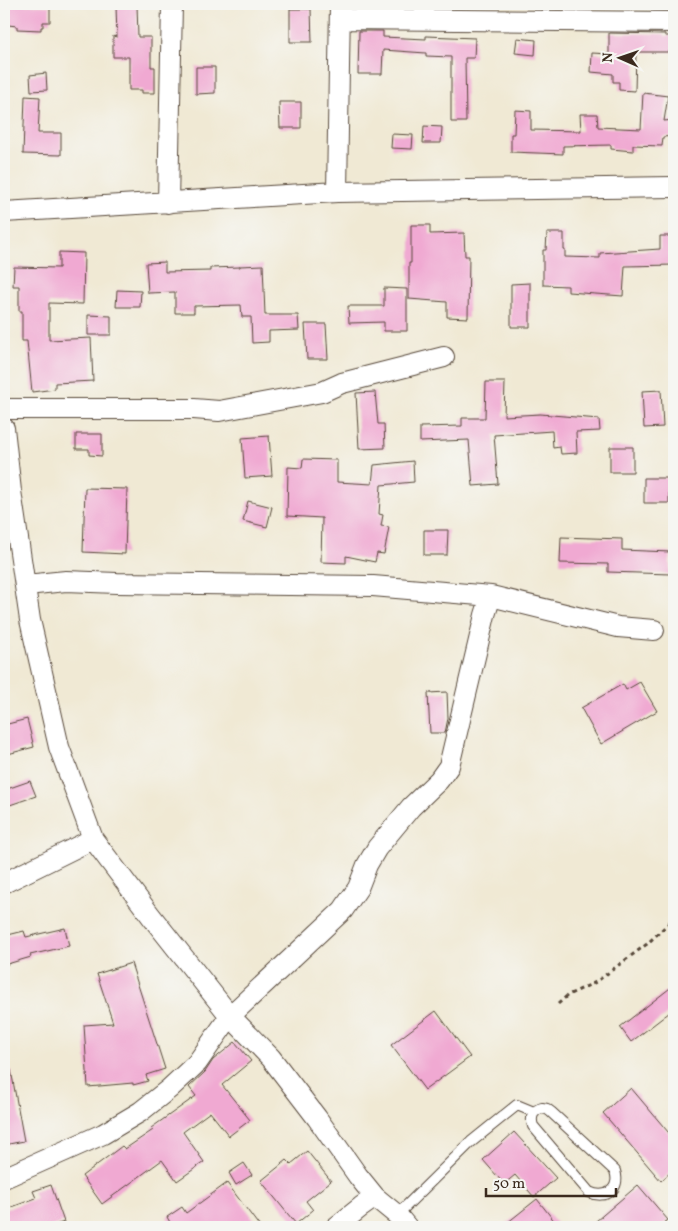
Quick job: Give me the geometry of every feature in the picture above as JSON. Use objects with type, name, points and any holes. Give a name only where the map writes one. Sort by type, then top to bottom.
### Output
[{"type":"street","points":[[168,203],[172,4]]},
{"type":"street","points":[[337,192],[340,12],[674,22]]},
{"type":"street","points":[[4,212],[337,192],[674,187]]},
{"type":"street","points":[[4,409],[184,409],[219,411],[322,392],[342,383],[444,357]]},
{"type":"street","points":[[4,428],[8,492],[26,585],[30,620],[59,747],[93,839],[230,1016],[272,1058],[358,1176],[375,1197],[402,1221]]},
{"type":"street","points":[[26,585],[66,581],[373,586],[491,596],[618,627],[654,630]]},
{"type":"street","points":[[4,1178],[103,1134],[140,1112],[197,1063],[230,1016],[343,910],[358,888],[367,865],[377,848],[411,807],[439,780],[449,766],[491,596]]},
{"type":"street","points":[[4,883],[93,839]]},
{"type":"street","points":[[336,1227],[375,1197]]},
{"type":"lane","points":[[402,1221],[471,1142],[517,1104],[534,1112]]},
{"type":"lane","points":[[542,1108],[547,1109],[615,1171],[617,1182],[611,1191],[600,1195],[589,1192],[533,1126],[531,1121],[534,1112],[542,1108]]},
{"type":"path","points":[[558,1004],[568,995],[596,982],[647,944],[674,917]]},
{"type":"building","points":[[9,4],[50,6],[50,22],[43,22],[41,30],[17,29],[17,26],[8,25]]},
{"type":"building","points":[[137,5],[138,37],[151,37],[151,67],[155,67],[155,93],[129,90],[129,57],[113,57],[113,36],[117,37],[116,6]]},
{"type":"building","points":[[290,9],[311,9],[312,42],[290,42]]},
{"type":"building","points":[[359,31],[383,31],[383,37],[426,39],[426,36],[475,38],[474,58],[465,58],[466,122],[451,122],[451,57],[426,56],[426,53],[383,50],[382,74],[358,74]]},
{"type":"building","points":[[609,33],[665,34],[665,36],[674,36],[674,52],[636,52],[635,91],[619,90],[619,82],[613,82],[613,74],[591,72],[592,53],[609,54]]},
{"type":"building","points":[[517,38],[536,40],[535,55],[515,53]]},
{"type":"building","points":[[196,67],[215,67],[215,93],[196,94]]},
{"type":"building","points":[[46,73],[47,90],[31,91],[30,75]]},
{"type":"building","points":[[643,93],[668,96],[664,121],[674,120],[674,136],[663,137],[662,146],[633,145],[633,151],[611,149],[611,145],[563,146],[563,154],[511,152],[511,134],[514,134],[515,110],[531,111],[531,130],[581,131],[580,114],[597,114],[598,127],[641,129]]},
{"type":"building","points":[[25,96],[40,97],[38,133],[61,133],[61,155],[23,154]]},
{"type":"building","points":[[279,102],[301,102],[301,128],[280,128]]},
{"type":"building","points":[[424,126],[442,127],[441,143],[423,143]]},
{"type":"building","points":[[392,134],[413,135],[412,149],[391,148]]},
{"type":"building","points":[[411,225],[430,225],[430,234],[464,233],[465,256],[469,256],[468,318],[447,317],[447,302],[409,299]]},
{"type":"building","points":[[547,233],[564,233],[565,257],[600,258],[600,253],[660,249],[660,236],[674,236],[674,265],[625,266],[623,296],[568,292],[568,286],[543,285],[543,250],[546,250]]},
{"type":"building","points":[[59,252],[84,253],[83,304],[49,303],[49,340],[91,338],[93,381],[55,383],[55,389],[32,392],[27,341],[22,341],[22,311],[19,311],[19,286],[13,286],[14,267],[59,268]]},
{"type":"building","points":[[165,262],[165,272],[210,271],[210,268],[263,265],[265,315],[298,315],[299,330],[269,331],[269,342],[252,343],[251,317],[242,317],[241,305],[194,306],[194,313],[175,313],[175,292],[148,293],[146,263]]},
{"type":"building","points":[[530,283],[530,327],[511,327],[511,284]]},
{"type":"building","points":[[384,288],[407,289],[407,331],[384,331],[384,322],[349,323],[348,306],[384,306]]},
{"type":"building","points":[[117,290],[141,291],[140,307],[116,307]]},
{"type":"building","points":[[88,315],[111,316],[111,335],[88,335]]},
{"type":"building","points":[[305,324],[326,324],[328,359],[307,359]]},
{"type":"building","points":[[486,382],[505,382],[504,416],[540,414],[599,419],[600,431],[576,432],[577,453],[561,454],[560,447],[553,448],[552,431],[494,435],[498,484],[473,486],[469,440],[420,442],[420,427],[462,426],[462,418],[485,418]]},
{"type":"building","points":[[661,390],[663,427],[644,428],[642,391]]},
{"type":"building","points":[[375,392],[378,424],[384,424],[385,448],[359,449],[356,393]]},
{"type":"building","points":[[76,434],[102,434],[102,456],[89,455],[89,449],[76,449]]},
{"type":"building","points":[[269,436],[272,476],[245,478],[242,438]]},
{"type":"building","points":[[610,447],[633,447],[633,472],[610,472]]},
{"type":"building","points":[[303,459],[337,460],[337,482],[372,484],[374,465],[413,461],[414,482],[381,485],[379,514],[383,515],[381,526],[389,527],[384,554],[377,553],[375,562],[346,556],[346,563],[321,562],[322,518],[287,516],[288,467],[302,468]]},
{"type":"building","points":[[644,478],[669,478],[669,503],[644,503]]},
{"type":"building","points":[[85,488],[127,489],[125,554],[83,552]]},
{"type":"building","points":[[248,501],[272,507],[267,527],[243,521]]},
{"type":"building","points":[[424,530],[448,530],[447,555],[424,555]]},
{"type":"building","points":[[561,537],[622,539],[622,550],[670,552],[670,574],[608,572],[608,564],[560,563]]},
{"type":"building","points":[[640,682],[657,711],[601,744],[581,708],[623,684],[626,690]]},
{"type":"building","points":[[447,692],[448,718],[445,733],[430,733],[428,693]]},
{"type":"building","points":[[27,719],[34,747],[4,755],[4,725]]},
{"type":"building","points":[[30,781],[36,796],[4,807],[4,790]]},
{"type":"building","points":[[65,928],[69,946],[30,955],[31,957],[4,965],[4,936],[24,931],[26,937]]},
{"type":"building","points":[[131,963],[165,1069],[146,1075],[148,1081],[133,1085],[133,1083],[88,1087],[84,1025],[113,1023],[97,974]]},
{"type":"building","points":[[674,985],[674,1009],[631,1042],[620,1027]]},
{"type":"building","points":[[436,1011],[470,1057],[425,1090],[391,1045]]},
{"type":"building","points":[[235,1042],[251,1061],[222,1085],[250,1120],[229,1136],[210,1112],[183,1132],[204,1162],[177,1181],[162,1160],[102,1204],[82,1176],[122,1146],[125,1149],[153,1130],[151,1128],[196,1096],[189,1087],[205,1072],[213,1060]]},
{"type":"building","points":[[11,1070],[24,1141],[4,1145],[4,1071]]},
{"type":"building","points":[[631,1088],[674,1139],[674,1169],[661,1181],[603,1113]]},
{"type":"building","points":[[514,1132],[556,1178],[534,1197],[515,1175],[504,1184],[483,1160]]},
{"type":"building","points":[[307,1151],[331,1181],[306,1201],[313,1210],[296,1224],[261,1181],[287,1160],[291,1164]]},
{"type":"building","points":[[244,1163],[252,1175],[236,1185],[229,1173]]},
{"type":"building","points":[[227,1183],[260,1227],[167,1227],[171,1224],[167,1217],[182,1207],[186,1213]]},
{"type":"building","points":[[51,1185],[64,1222],[50,1227],[4,1227],[4,1210],[36,1198],[33,1191]]},
{"type":"building","points":[[638,1185],[668,1220],[659,1227],[589,1227]]},
{"type":"building","points":[[537,1199],[559,1227],[502,1227]]}]
